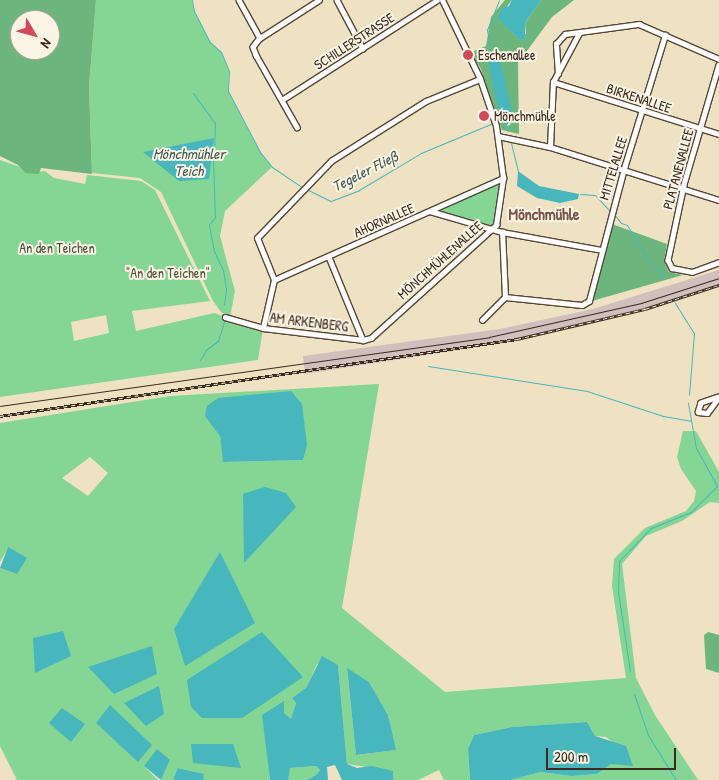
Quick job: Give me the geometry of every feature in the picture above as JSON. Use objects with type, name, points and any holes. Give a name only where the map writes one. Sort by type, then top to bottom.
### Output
[{"type":"street","points":[[239,0],[260,38]]},
{"type":"street","points":[[297,127],[253,48],[260,38],[318,0]]},
{"type":"street","points":[[337,0],[363,49]]},
{"type":"street","name":"SCHILLERSTRASSE","points":[[282,100],[437,0]]},
{"type":"street","name":"MÖNCHMÜHLENALLEE","points":[[363,340],[371,338],[491,229],[500,215],[503,178],[495,122],[480,79],[458,38],[442,0]]},
{"type":"street","points":[[558,74],[556,44],[565,34],[639,24],[719,59]]},
{"type":"street","points":[[550,147],[553,82],[579,33]]},
{"type":"street","name":"MITTELALLEE","points":[[505,297],[582,305],[589,301],[624,170],[665,35]]},
{"type":"street","name":"PLATANENALLEE","points":[[719,65],[684,188],[668,260],[672,268],[692,272],[719,262]]},
{"type":"street","points":[[264,328],[274,280],[257,238],[331,161],[426,101],[480,79]]},
{"type":"street","name":"BIRKENALLEE","points":[[553,82],[719,134]]},
{"type":"street","points":[[498,136],[550,147],[719,200]]},
{"type":"street","name":"AHORNALLEE","points":[[274,280],[503,178]]},
{"type":"street","points":[[430,211],[502,232],[602,250]]},
{"type":"street","points":[[482,320],[505,297],[502,232]]},
{"type":"street","name":"AM ARKENBERG","points":[[225,317],[264,328],[363,340],[329,257]]},
{"type":"street","points":[[718,397],[707,413],[698,412],[702,403],[718,397]]},
{"type":"shaded area","points":[[719,270],[719,286],[592,324],[497,344],[305,374],[303,356],[500,329],[593,309]]},
{"type":"green space","points":[[0,0],[96,0],[89,87],[92,174],[41,168],[39,174],[25,173],[18,165],[0,156]]},
{"type":"green space","points":[[96,0],[192,0],[194,11],[210,42],[221,52],[229,71],[228,91],[260,152],[272,167],[225,211],[220,236],[235,291],[230,317],[221,312],[213,301],[161,192],[140,178],[92,173],[89,87]]},
{"type":"green space","points":[[505,0],[512,0],[505,9],[507,27],[516,36],[526,34],[525,23],[541,0],[574,0],[552,17],[518,63],[519,134],[502,130],[480,67],[469,53],[486,46],[491,17]],"holes":[[[488,58],[513,118],[510,125],[507,126],[502,120]]]},
{"type":"green space","points":[[0,160],[20,167],[25,173],[45,171],[54,178],[85,184],[87,175],[141,181],[155,190],[210,301],[132,311],[136,331],[214,313],[263,329],[258,360],[0,397]],"holes":[[[106,315],[109,333],[74,341],[71,322]]]},
{"type":"green space","points":[[503,178],[496,225],[491,229],[431,211]]},
{"type":"green space","points":[[612,224],[667,244],[664,261],[669,272],[683,275],[592,301]]},
{"type":"green space","points":[[379,384],[342,608],[445,692],[626,678],[612,586],[614,559],[645,528],[686,511],[694,501],[696,491],[681,469],[677,457],[683,431],[696,431],[719,472],[719,503],[710,502],[682,521],[646,536],[622,564],[636,678],[655,715],[698,780],[511,780],[540,772],[571,776],[597,774],[611,764],[616,745],[606,737],[595,736],[587,722],[512,727],[474,735],[468,749],[470,780],[444,780],[439,770],[418,780],[393,780],[393,771],[347,764],[338,665],[317,664],[306,689],[292,698],[296,703],[291,720],[284,713],[284,702],[263,715],[270,780],[203,780],[203,774],[179,768],[173,780],[161,780],[170,760],[144,766],[158,780],[17,780],[0,746],[0,568],[17,574],[8,548],[0,562],[0,423],[170,396]],"holes":[[[220,436],[302,460],[224,462]],[[90,457],[108,473],[88,496],[62,478]],[[347,669],[369,682],[388,715],[395,750],[356,755]]]},
{"type":"green space","points":[[708,632],[719,635],[719,673],[706,669],[704,635]]},
{"type":"green space","points":[[316,766],[320,770],[316,775],[307,780],[286,780],[290,768]]},
{"type":"water","points":[[512,0],[541,0],[525,23],[525,40],[519,39],[498,19],[502,8],[509,6]]},
{"type":"water","points":[[492,53],[502,67],[513,118],[506,126],[502,120],[494,91],[488,58]]},
{"type":"water","name":"Mönchmühler Teich","points":[[214,138],[209,179],[179,181],[143,152]]},
{"type":"water","points":[[518,171],[539,186],[579,194],[578,199],[560,203],[537,198],[517,186]]},
{"type":"water","points":[[291,391],[302,404],[307,445],[303,460],[223,462],[220,436],[205,416],[207,406],[218,398]]},
{"type":"water","points":[[265,487],[286,493],[296,507],[244,563],[243,494]]},
{"type":"water","points":[[8,547],[27,558],[17,574],[0,568]]},
{"type":"water","points":[[220,552],[255,623],[185,666],[174,629]]},
{"type":"water","points":[[63,631],[71,656],[35,673],[33,638]]},
{"type":"water","points":[[262,632],[303,677],[242,718],[202,718],[191,707],[187,680]]},
{"type":"water","points":[[152,646],[157,674],[114,694],[88,667]]},
{"type":"water","points":[[322,656],[338,665],[347,764],[357,768],[372,766],[393,771],[393,780],[342,780],[335,765],[327,767],[328,780],[307,780],[316,775],[320,770],[316,766],[290,768],[288,780],[270,780],[262,715],[284,701],[284,713],[291,719],[296,703],[292,698],[306,688]]},
{"type":"water","points":[[347,668],[369,682],[388,715],[396,750],[356,755]]},
{"type":"water","points":[[159,686],[164,714],[146,726],[124,703]]},
{"type":"water","points":[[110,705],[152,745],[138,762],[96,723]]},
{"type":"water","points":[[62,708],[85,724],[71,742],[49,723]]},
{"type":"water","points":[[587,722],[595,736],[626,746],[633,766],[611,764],[597,774],[571,776],[540,772],[511,780],[470,780],[468,749],[474,735],[512,727]]},
{"type":"water","points":[[191,744],[233,744],[241,768],[193,763]]},
{"type":"water","points":[[157,749],[170,760],[161,780],[144,766]]},
{"type":"water","points":[[178,768],[204,774],[203,780],[173,780]]},
{"type":"waterway","name":"Tegeler Fließ","points":[[192,0],[194,11],[210,42],[221,52],[229,71],[228,91],[260,152],[272,167],[302,187]]},
{"type":"waterway","name":"Tegeler Fließ","points":[[492,54],[487,30],[499,0]]},
{"type":"waterway","points":[[193,93],[215,123],[214,150]]},
{"type":"waterway","name":"Tegeler Fließ","points":[[306,189],[331,201],[359,190],[421,153],[493,123]]},
{"type":"waterway","points":[[506,125],[508,131]]},
{"type":"waterway","points":[[511,143],[518,172]]},
{"type":"waterway","points":[[213,158],[215,217],[209,225],[214,251],[223,270],[226,290],[224,305]]},
{"type":"waterway","points":[[580,194],[595,195],[609,210]]},
{"type":"waterway","points":[[614,214],[621,223],[627,225],[648,259],[664,277]]},
{"type":"waterway","points":[[675,303],[694,333],[689,395]]},
{"type":"waterway","points":[[200,360],[207,349],[218,341],[224,321]]},
{"type":"waterway","points":[[428,366],[587,391],[663,416],[691,421]]},
{"type":"waterway","points":[[630,671],[618,592],[619,561],[651,528],[691,512],[717,486],[696,448],[688,403]]},
{"type":"waterway","points":[[634,694],[648,735],[676,780]]},
{"type":"tram line","points":[[0,406],[489,337],[641,303],[719,278]]},
{"type":"railway","points":[[0,416],[517,339],[645,309],[719,285]]},
{"type":"place","name":"Eschenallee","points":[[468,55]]},
{"type":"place","name":"Mönchmühle","points":[[484,116]]},
{"type":"district","name":"Mönchmühle","points":[[544,214]]},
{"type":"park label","name":"An den Teichen","points":[[57,248]]},
{"type":"park label","name":"\"An den Teichen\"","points":[[168,273]]}]
